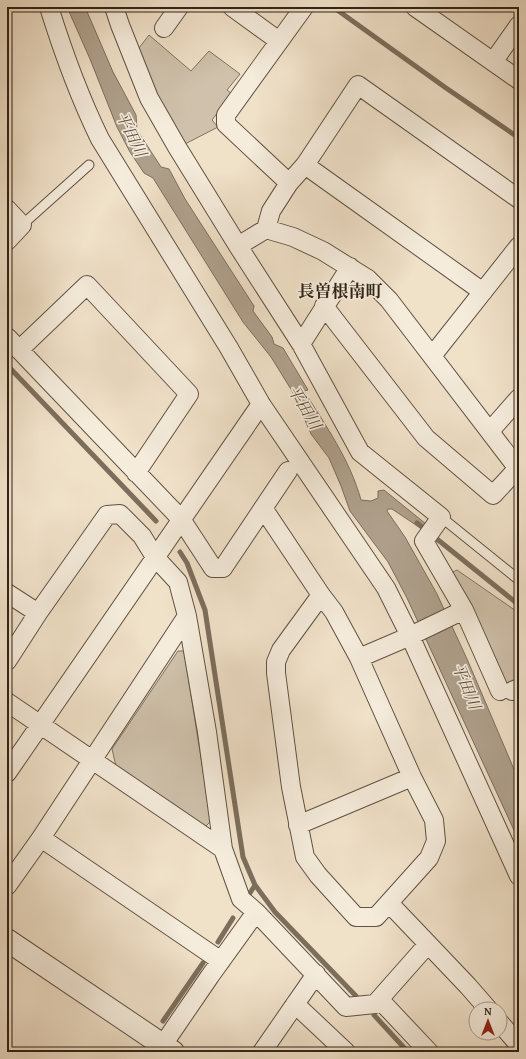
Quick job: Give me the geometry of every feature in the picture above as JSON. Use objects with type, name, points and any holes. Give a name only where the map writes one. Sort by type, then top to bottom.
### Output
[{"type":"street","points":[[48,7],[70,71],[83,104],[100,139],[229,348],[261,404],[386,588],[519,876]]},
{"type":"street","points":[[114,7],[149,98],[177,147],[238,246],[301,344],[360,452],[434,526],[424,541],[460,612],[510,690]]},
{"type":"street","points":[[164,28],[179,7]]},
{"type":"street","points":[[232,7],[279,41]]},
{"type":"street","points":[[290,183],[226,124],[226,115],[304,7]]},
{"type":"street","points":[[415,7],[519,80]]},
{"type":"street","points":[[493,62],[519,25]]},
{"type":"street","points":[[238,246],[266,229],[271,211],[290,183],[305,165],[358,85],[519,199]]},
{"type":"street","points":[[305,165],[483,292]]},
{"type":"street","points":[[7,209],[22,225],[7,241]]},
{"type":"street","points":[[266,229],[293,237],[323,251],[368,279],[389,300],[518,469],[493,495],[426,438],[324,306]]},
{"type":"street","points":[[432,356],[519,246]]},
{"type":"street","points":[[301,344],[350,267]]},
{"type":"street","points":[[19,350],[87,285],[189,394],[136,473]]},
{"type":"street","points":[[7,336],[181,519],[213,568],[223,568],[288,471]]},
{"type":"street","points":[[490,431],[519,398]]},
{"type":"street","points":[[7,773],[261,404]]},
{"type":"street","points":[[263,508],[334,612],[359,658],[412,777],[434,820],[436,841],[429,858],[376,917],[356,917],[318,875],[305,856],[291,787],[276,673],[276,662],[281,650],[321,595]]},
{"type":"street","points":[[7,661],[38,613],[107,516],[120,514],[142,536],[155,557],[178,582],[187,616],[207,732],[223,849],[241,899],[256,912],[346,1007],[375,1004],[428,944]]},
{"type":"street","points":[[7,593],[38,613]]},
{"type":"street","points":[[359,658],[460,612]]},
{"type":"street","points":[[7,886],[41,838],[187,616]]},
{"type":"street","points":[[7,702],[223,849]]},
{"type":"street","points":[[298,825],[412,777]]},
{"type":"street","points":[[41,838],[222,961]]},
{"type":"street","points":[[389,903],[481,1001]]},
{"type":"street","points":[[7,940],[165,1050],[222,961],[256,912]]},
{"type":"street","points":[[262,1052],[316,974]]},
{"type":"street","points":[[380,1000],[429,1052]]},
{"type":"street","points":[[295,1004],[346,1052]]},
{"type":"street","points":[[508,1033],[519,1046]]},
{"type":"lane","points":[[22,225],[88,165]]},
{"type":"lane","points":[[434,526],[519,580]]},
{"type":"shaded area","points":[[149,35],[191,71],[209,51],[240,74],[227,90],[232,94],[212,120],[218,127],[185,144],[157,98],[136,52]]},
{"type":"shaded area","points":[[457,570],[519,613],[519,682],[506,688],[449,574]]},
{"type":"shaded area","points":[[178,651],[184,651],[211,821],[205,827],[116,766],[112,749]]},
{"type":"water","name":"平田川","points":[[67,7],[85,7],[113,72],[136,115],[137,130],[161,167],[169,169],[185,199],[254,306],[253,311],[272,337],[274,344],[283,348],[308,390],[304,391],[344,457],[351,471],[361,500],[371,501],[378,498],[378,491],[384,490],[426,524],[419,527],[392,509],[388,509],[387,511],[405,537],[437,594],[467,659],[519,781],[519,841],[407,598],[388,562],[350,511],[329,458],[311,434],[292,391],[271,357],[243,322],[153,178],[144,173],[130,152],[117,127],[90,59]]},
{"type":"waterway","points":[[333,7],[519,138]]},
{"type":"waterway","points":[[7,365],[156,521]]},
{"type":"waterway","points":[[417,523],[519,605]]},
{"type":"waterway","points":[[180,552],[187,563],[205,610],[243,857],[255,885],[275,912],[356,996]]},
{"type":"waterway","points":[[250,893],[255,885]]},
{"type":"waterway","points":[[218,942],[233,918]]},
{"type":"waterway","points":[[163,1021],[203,963]]},
{"type":"waterway","points":[[374,1015],[408,1052]]},
{"type":"district","name":"長曽根南町","points":[[340,290]]}]
